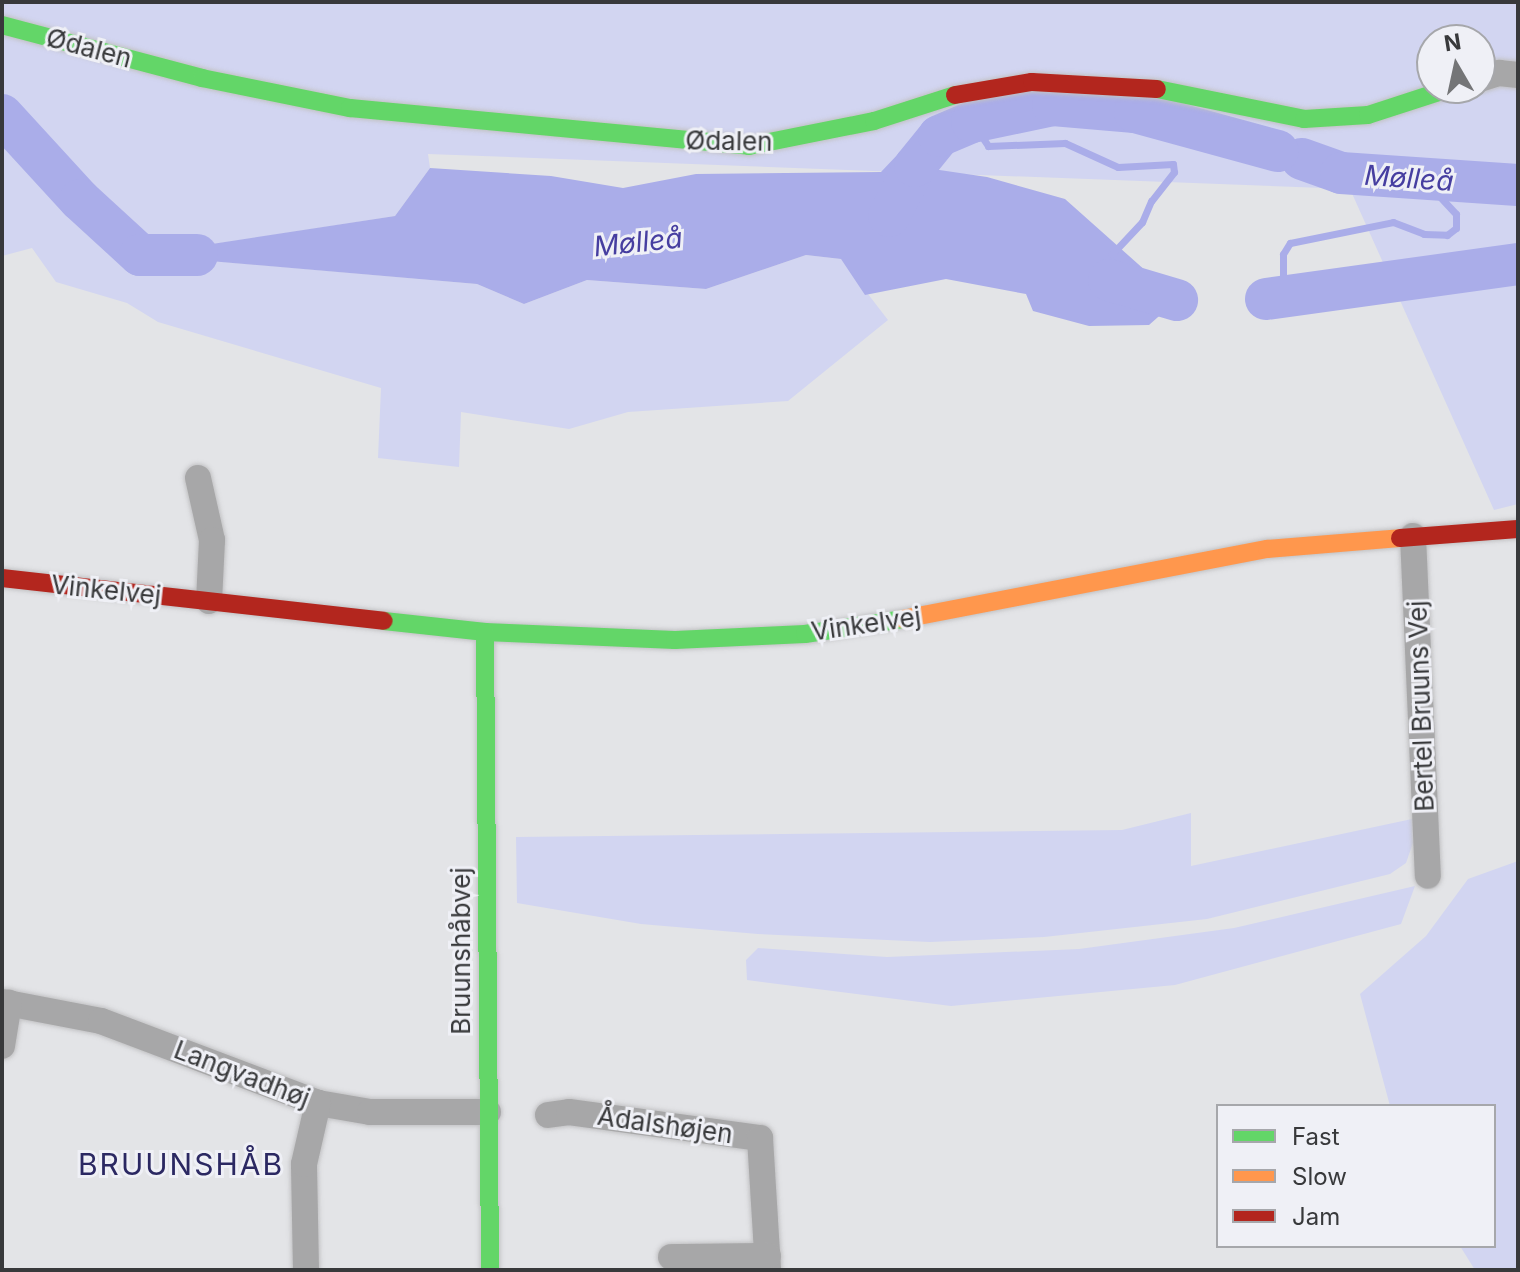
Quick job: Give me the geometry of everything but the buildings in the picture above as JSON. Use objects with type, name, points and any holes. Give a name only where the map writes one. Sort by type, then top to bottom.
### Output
[{"type":"street","name":"Ødalen","points":[[2,25],[202,78],[350,108],[749,146],[874,121],[952,95],[1032,82],[1143,86],[1304,119],[1368,115],[1416,99]]},
{"type":"street","points":[[1496,74],[1518,75]]},
{"type":"street","points":[[198,478],[212,540],[209,601]]},
{"type":"street","name":"Vinkelvej","points":[[2,578],[485,632],[675,640],[805,634],[933,614],[1176,563],[1413,536],[1518,529]]},
{"type":"street","name":"Bertel Bruuns Vej","points":[[1413,536],[1428,876]]},
{"type":"street","name":"Bruunshåbvej","points":[[485,632],[490,1270]]},
{"type":"street","points":[[2,1046],[6,1003]]},
{"type":"street","name":"Langvadhøj","points":[[6,1003],[101,1021],[318,1103],[370,1112],[488,1112]]},
{"type":"street","points":[[306,1270],[304,1164],[318,1103]]},
{"type":"street","name":"Ådalshøjen","points":[[548,1115],[569,1112],[760,1138],[768,1263],[671,1257]]},
{"type":"shaded area","points":[[2,2],[1518,2],[1518,504],[1494,510],[1350,189],[428,154],[430,168],[395,216],[144,255],[477,284],[524,304],[587,280],[706,289],[806,255],[841,259],[888,320],[788,401],[628,412],[569,429],[461,412],[459,467],[378,458],[381,388],[158,322],[127,303],[56,282],[32,248],[2,256]]},
{"type":"shaded area","points":[[1191,813],[1191,866],[1412,819],[1413,843],[1406,863],[1390,874],[1207,919],[1044,937],[930,942],[758,934],[641,924],[517,903],[516,837],[1122,830]]},
{"type":"shaded area","points":[[1518,861],[1518,1270],[1475,1270],[1461,1248],[1496,1248],[1496,1104],[1389,1104],[1360,994],[1426,936],[1468,879]]},
{"type":"shaded area","points":[[1415,886],[1401,924],[1175,985],[951,1006],[747,980],[746,960],[758,948],[887,957],[1079,949],[1234,928]]},
{"type":"water","points":[[899,153],[919,167],[987,177],[1065,199],[1165,288],[1166,310],[1149,325],[1089,326],[1033,311],[1026,294],[946,279],[865,295],[841,259],[806,255],[706,289],[587,280],[524,304],[477,284],[140,255],[395,216],[430,168],[551,176],[623,188],[696,174],[881,172]]},
{"type":"waterway","name":"Mølleå","points":[[889,216],[915,166],[939,136],[972,122],[1053,105],[1135,112],[1278,151]]},
{"type":"waterway","name":"Mølleå","points":[[2,115],[80,200],[140,255],[197,255]]},
{"type":"waterway","points":[[972,122],[988,146],[1065,143],[1118,167],[1173,164],[1174,172],[1151,201],[1142,222],[1112,254]]},
{"type":"waterway","name":"Mølleå","points":[[1302,159],[1341,173],[1518,185]]},
{"type":"waterway","points":[[1283,292],[1283,254],[1290,243],[1393,222],[1424,234],[1447,235],[1456,228],[1456,214],[1434,190],[1434,176]]},
{"type":"waterway","points":[[1266,299],[1518,264]]},
{"type":"waterway","points":[[1109,280],[1177,300]]},
{"type":"traffic: fast","points":[[2,25],[202,78],[350,108],[749,146],[874,121],[955,95]]},
{"type":"traffic: fast","points":[[1157,89],[1304,119],[1368,115],[1416,99]]},
{"type":"traffic: fast","points":[[384,621],[485,632],[675,640],[805,634],[903,619]]},
{"type":"traffic: fast","points":[[485,632],[490,1270]]},
{"type":"traffic: slow","points":[[903,619],[1267,549],[1400,538]]},
{"type":"traffic: jam","points":[[955,95],[1032,82],[1157,89]]},
{"type":"traffic: jam","points":[[1400,538],[1518,529]]},
{"type":"traffic: jam","points":[[2,578],[384,621]]},
{"type":"district","name":"BRUUNSHÅB","points":[[181,1164]]}]
